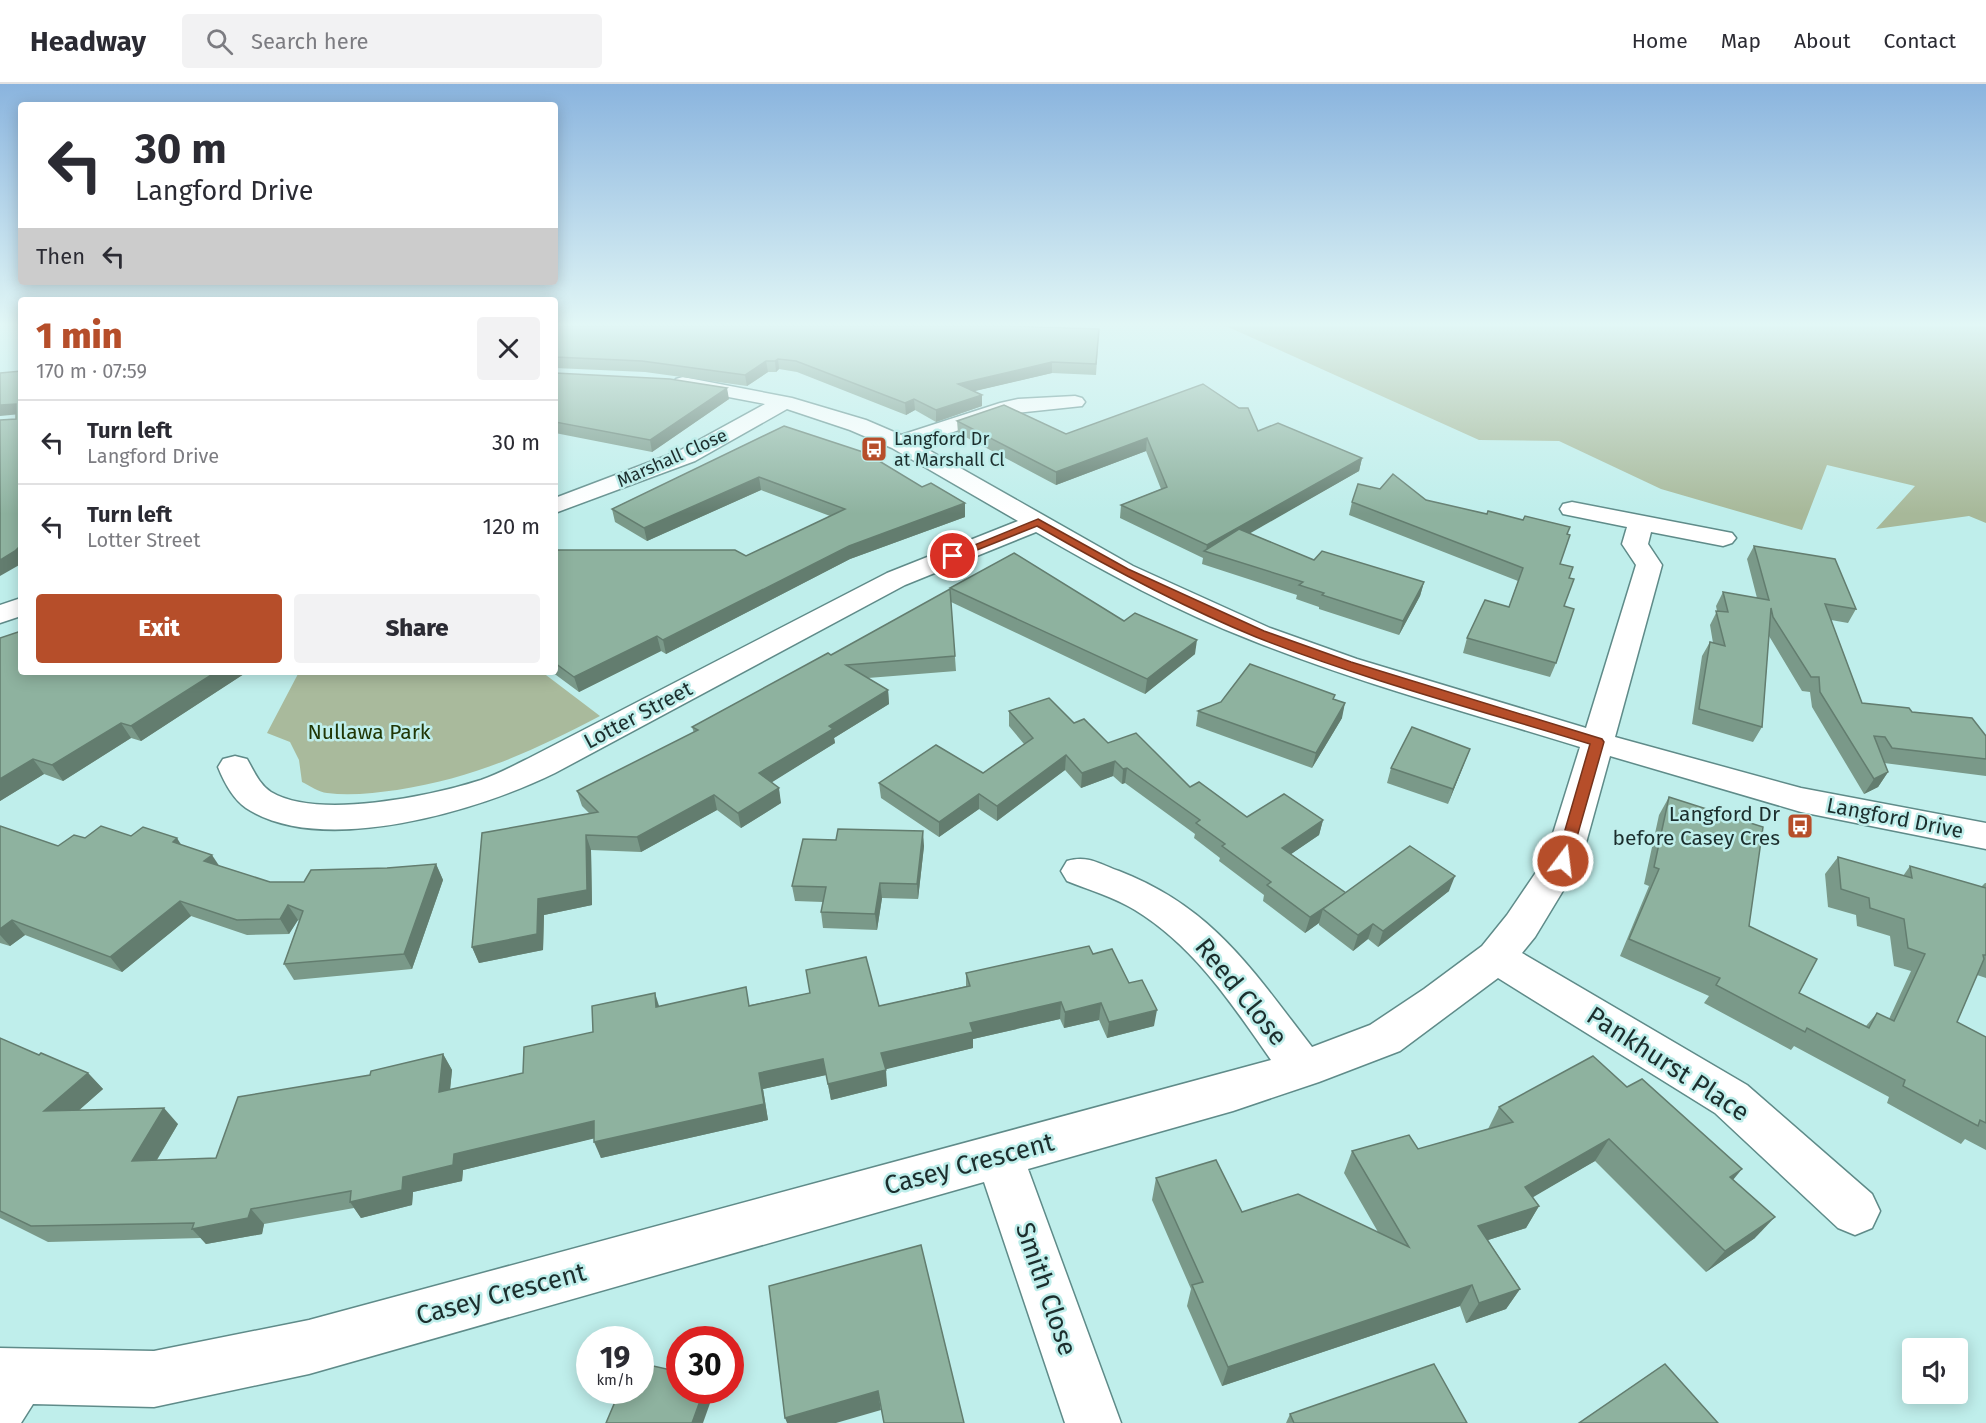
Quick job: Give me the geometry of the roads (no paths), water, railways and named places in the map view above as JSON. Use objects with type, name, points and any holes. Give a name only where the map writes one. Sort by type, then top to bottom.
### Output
[{"type":"street","name":"Langford Drive","points":[[714,388],[785,402],[832,416],[900,443],[1124,572],[1260,634],[1346,665],[1597,742],[1801,800],[1986,836]]},
{"type":"street","name":"Marshall Close","points":[[558,505],[687,456],[785,402]]},
{"type":"street","points":[[900,443],[1000,409],[1018,405],[1075,402]]},
{"type":"street","points":[[1572,509],[1640,524],[1723,538]]},
{"type":"street","name":"Lotter Street","points":[[235,767],[242,784],[260,801],[303,815],[364,815],[399,811],[432,805],[483,791],[543,765],[896,579],[1038,522]]},
{"type":"street","name":"Casey Crescent","points":[[6,1386],[154,1378],[309,1347],[999,1156],[1303,1069],[1385,1038],[1439,1001],[1496,957],[1521,926],[1563,861],[1649,565],[1635,544],[1640,524]]},
{"type":"street","points":[[0,615],[18,607]]},
{"type":"street","name":"Reed Close","points":[[1080,871],[1147,899],[1190,930],[1213,951],[1303,1069]]},
{"type":"street","name":"Pankhurst Place","points":[[1496,957],[1731,1099],[1855,1211]]},
{"type":"street","name":"Smith Close","points":[[999,1156],[1094,1423]]},
{"type":"place","name":"Langford Dr at Marshall Cl","points":[[874,449]]},
{"type":"place","name":"Langford Dr before Casey Cres","points":[[1800,826]]},
{"type":"park label","name":"Nullawa Park","points":[[369,732]]}]
